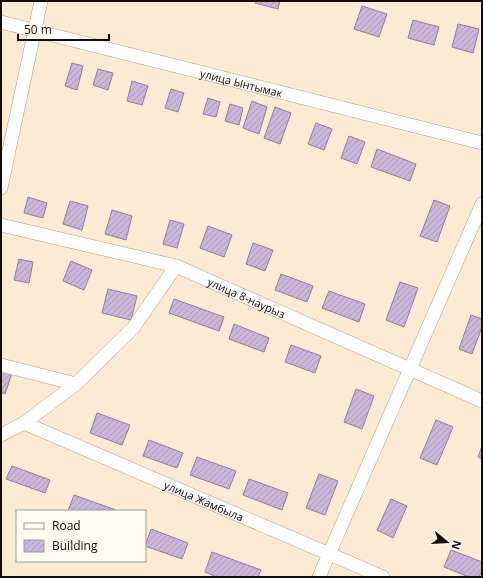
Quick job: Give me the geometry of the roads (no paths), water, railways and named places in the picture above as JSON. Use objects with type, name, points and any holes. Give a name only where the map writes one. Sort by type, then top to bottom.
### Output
[{"type":"street","points":[[1,188],[41,1]]},
{"type":"street","name":"улица Ынтымак","points":[[1,22],[482,143]]},
{"type":"street","points":[[319,577],[482,204]]},
{"type":"street","name":"улица 8-наурыз","points":[[1,225],[176,266],[482,401]]},
{"type":"street","points":[[1,435],[24,423],[76,384],[133,328],[176,266]]},
{"type":"street","points":[[1,365],[76,384]]},
{"type":"street","name":"улица Жамбыла","points":[[24,423],[383,577]]}]
